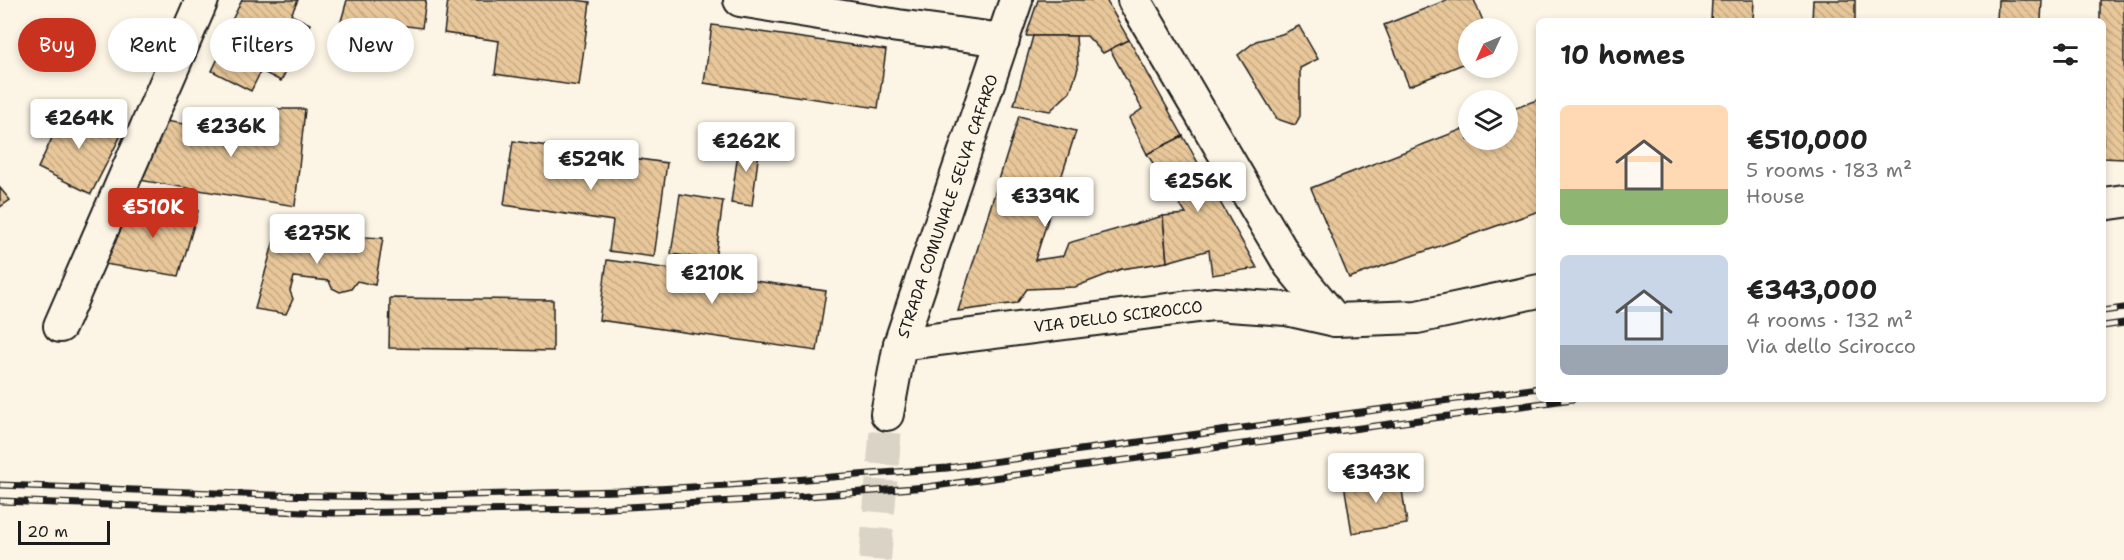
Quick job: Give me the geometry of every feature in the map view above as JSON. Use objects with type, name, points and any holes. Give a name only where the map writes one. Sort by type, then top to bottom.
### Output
[{"type":"street","points":[[60,326],[201,0]]},
{"type":"street","points":[[740,0],[898,26],[1003,40]]},
{"type":"street","name":"STRADA COMUNALE SELVA CAFARO","points":[[887,414],[900,344],[1016,0]]},
{"type":"street","points":[[1134,0],[1290,265],[1335,320]]},
{"type":"street","points":[[2106,204],[2124,201]]},
{"type":"street","name":"VIA DELLO SCIROCCO","points":[[900,344],[1214,304],[1286,309],[1335,320],[1417,317],[1536,292]]},
{"type":"building","points":[[242,0],[298,0],[291,15],[297,18],[233,18]]},
{"type":"building","points":[[347,0],[426,0],[422,28],[414,27],[414,18],[342,18]]},
{"type":"building","points":[[448,0],[590,2],[579,86],[495,74],[499,41],[444,33]]},
{"type":"building","points":[[1038,0],[1106,0],[1129,40],[1103,53],[1087,36],[1026,36]]},
{"type":"building","points":[[1447,0],[1474,0],[1482,18],[1458,18],[1458,66],[1409,86],[1384,25]]},
{"type":"building","points":[[1712,0],[1754,0],[1753,18],[1711,18]]},
{"type":"building","points":[[1813,0],[1855,0],[1855,18],[1812,18]]},
{"type":"building","points":[[1998,0],[2042,0],[2041,18],[1997,18]]},
{"type":"building","points":[[2100,0],[2124,0],[2124,159],[2106,158],[2106,18],[2100,18]]},
{"type":"building","points":[[712,25],[886,50],[878,108],[704,83]]},
{"type":"building","points":[[1299,26],[1318,59],[1300,68],[1300,116],[1295,125],[1277,119],[1238,55],[1256,41],[1282,34]]},
{"type":"building","points":[[1033,36],[1076,36],[1078,68],[1070,92],[1050,111],[1014,105]]},
{"type":"building","points":[[1129,40],[1183,136],[1147,154],[1129,118],[1142,109],[1110,49]]},
{"type":"building","points":[[214,72],[260,72],[251,91]]},
{"type":"building","points":[[263,72],[286,72],[281,81]]},
{"type":"building","points":[[1536,100],[1536,212],[1349,278],[1311,188],[1458,131],[1458,150],[1518,150],[1518,107]]},
{"type":"building","points":[[67,106],[121,135],[91,194],[38,168]]},
{"type":"building","points":[[267,109],[305,109],[295,206],[139,180],[159,120],[253,135]]},
{"type":"building","points":[[1019,116],[1076,131],[1035,260],[1063,256],[1068,243],[1163,216],[1167,262],[1121,269],[1075,287],[1027,289],[1017,303],[958,311]]},
{"type":"building","points":[[1183,136],[1257,268],[1212,275],[1209,250],[1167,262],[1163,216],[1186,214],[1147,154]]},
{"type":"building","points":[[740,139],[760,143],[752,206],[731,203]]},
{"type":"building","points":[[513,141],[667,163],[654,257],[609,251],[613,221],[504,205]]},
{"type":"building","points":[[0,188],[10,200],[0,207]]},
{"type":"building","points":[[680,194],[723,201],[715,260],[671,254]]},
{"type":"building","points":[[131,202],[198,211],[179,276],[104,264]]},
{"type":"building","points":[[276,233],[383,238],[375,285],[357,281],[351,289],[340,292],[332,288],[329,281],[294,277],[290,291],[293,299],[286,314],[255,309]]},
{"type":"building","points":[[607,260],[826,291],[817,351],[599,320]]},
{"type":"building","points":[[390,298],[553,300],[553,351],[389,348]]},
{"type":"building","points":[[1400,476],[1407,524],[1352,533],[1344,484]]},
{"type":"tunnel","points":[[875,560],[887,414]]},
{"type":"railway","points":[[2106,311],[2124,308]]},
{"type":"railway","points":[[2106,326],[2124,323]]},
{"type":"railway","points":[[0,485],[392,497],[619,491],[729,485],[947,468],[1536,388]]},
{"type":"railway","points":[[0,501],[332,513],[592,509],[770,499],[927,487],[1551,402]]}]
